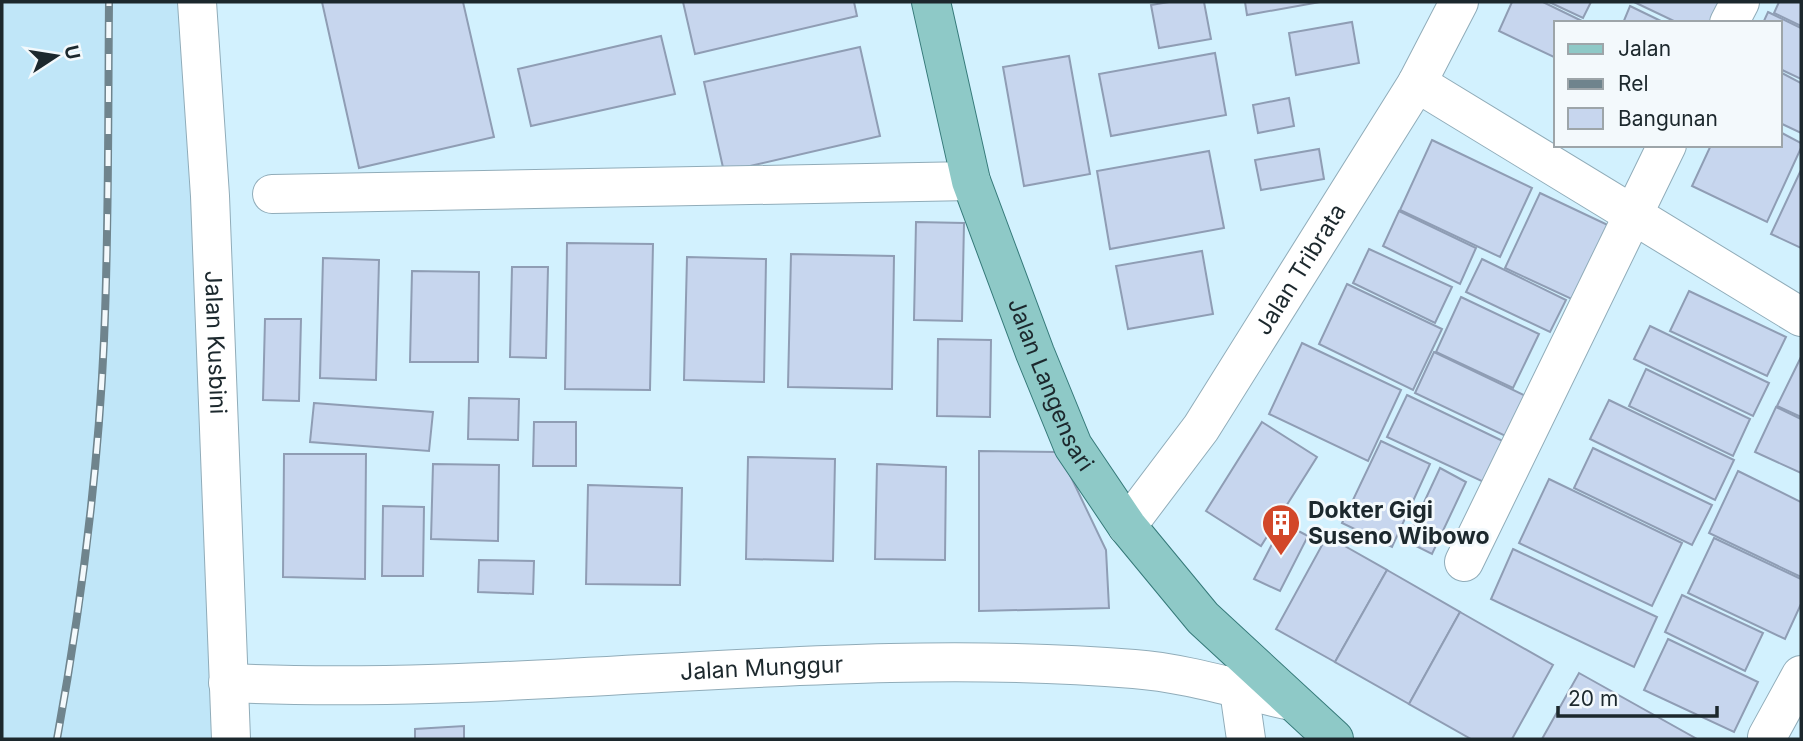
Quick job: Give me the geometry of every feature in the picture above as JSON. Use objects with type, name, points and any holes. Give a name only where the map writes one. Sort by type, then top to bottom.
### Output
[{"type":"main road","name":"Jalan Langensari","points":[[931,2],[971,181],[1073,446],[1127,526],[1203,618],[1291,701]]},
{"type":"main road","name":"Jalan Munggur","points":[[1291,701],[1334,739]]},
{"type":"street","name":"Jalan Kusbini","points":[[197,2],[211,196],[229,683]]},
{"type":"street","name":"Jalan Tribrata","points":[[1127,526],[1201,428],[1417,83],[1458,2]]},
{"type":"street","points":[[1730,21],[1740,2]]},
{"type":"street","points":[[1417,83],[1801,317]]},
{"type":"street","points":[[1464,562],[1666,147]]},
{"type":"street","points":[[272,194],[971,181]]},
{"type":"street","name":"Jalan Munggur","points":[[229,683],[322,687],[762,668],[1016,663],[1137,669],[1291,701]]},
{"type":"street","points":[[1767,737],[1801,675]]},
{"type":"street","points":[[229,683],[231,739]]},
{"type":"street","points":[[1239,690],[1246,739]]},
{"type":"shaded area","points":[[2,2],[177,2],[196,163],[226,739],[2,739]]},
{"type":"building","points":[[322,2],[463,2],[494,137],[359,168]]},
{"type":"building","points":[[683,2],[854,2],[857,16],[695,54]]},
{"type":"building","points":[[1204,2],[1211,39],[1159,48],[1151,5]]},
{"type":"building","points":[[1245,2],[1320,2],[1247,15]]},
{"type":"building","points":[[1512,2],[1543,2],[1582,21],[1554,21],[1554,57],[1499,31]]},
{"type":"building","points":[[1549,2],[1591,2],[1583,18]]},
{"type":"building","points":[[1634,2],[1721,2],[1712,21],[1674,21]]},
{"type":"building","points":[[1779,2],[1801,2],[1801,26],[1774,13]]},
{"type":"building","points":[[1630,6],[1661,21],[1624,21]]},
{"type":"building","points":[[1768,12],[1801,28],[1801,79],[1782,70],[1782,21],[1764,21]]},
{"type":"building","points":[[1352,22],[1359,63],[1296,75],[1289,33]]},
{"type":"building","points":[[661,36],[675,94],[531,126],[518,69]]},
{"type":"building","points":[[860,47],[880,136],[724,172],[704,82]]},
{"type":"building","points":[[1215,53],[1226,115],[1111,136],[1099,74]]},
{"type":"building","points":[[1069,56],[1090,174],[1024,186],[1003,67]]},
{"type":"building","points":[[1782,73],[1801,83],[1801,133],[1782,124]]},
{"type":"building","points":[[1289,98],[1294,126],[1258,133],[1253,105]]},
{"type":"building","points":[[1782,133],[1801,143],[1767,222],[1692,186],[1710,147],[1782,147]]},
{"type":"building","points":[[1432,140],[1532,188],[1500,257],[1400,210]]},
{"type":"building","points":[[1319,149],[1324,179],[1261,190],[1255,160]]},
{"type":"building","points":[[1209,151],[1224,228],[1110,249],[1097,171]]},
{"type":"building","points":[[1801,170],[1801,248],[1771,234]]},
{"type":"building","points":[[1540,193],[1612,227],[1576,301],[1505,268]]},
{"type":"building","points":[[1399,211],[1476,248],[1460,284],[1383,246]]},
{"type":"building","points":[[916,222],[964,223],[962,321],[914,320]]},
{"type":"building","points":[[567,243],[653,244],[650,390],[565,389]]},
{"type":"building","points":[[1369,249],[1452,287],[1435,323],[1353,283]]},
{"type":"building","points":[[1202,251],[1213,314],[1128,329],[1116,266]]},
{"type":"building","points":[[791,254],[894,256],[892,389],[788,387]]},
{"type":"building","points":[[687,257],[766,259],[764,382],[684,380]]},
{"type":"building","points":[[323,258],[379,260],[376,380],[320,378]]},
{"type":"building","points":[[1482,259],[1566,300],[1550,332],[1466,292]]},
{"type":"building","points":[[512,267],[548,267],[546,358],[510,357]]},
{"type":"building","points":[[412,271],[479,272],[478,362],[410,362]]},
{"type":"building","points":[[1347,284],[1442,329],[1413,390],[1319,344]]},
{"type":"building","points":[[1689,291],[1786,337],[1767,376],[1670,331]]},
{"type":"building","points":[[1461,297],[1539,334],[1513,388],[1436,352]]},
{"type":"building","points":[[265,319],[301,319],[299,401],[263,400]]},
{"type":"building","points":[[1650,326],[1769,383],[1753,416],[1634,359]]},
{"type":"building","points":[[938,339],[991,340],[990,417],[937,416]]},
{"type":"building","points":[[1302,343],[1401,390],[1368,461],[1269,414]]},
{"type":"building","points":[[1434,352],[1534,400],[1516,441],[1415,393]]},
{"type":"building","points":[[1801,357],[1801,417],[1777,406]]},
{"type":"building","points":[[1646,369],[1750,419],[1733,456],[1629,406]]},
{"type":"building","points":[[1407,395],[1507,443],[1488,484],[1387,437]]},
{"type":"building","points":[[469,398],[519,399],[518,440],[468,439]]},
{"type":"building","points":[[1609,400],[1734,460],[1715,500],[1590,439]]},
{"type":"building","points":[[314,403],[433,412],[429,451],[310,442]]},
{"type":"building","points":[[1776,407],[1801,419],[1801,473],[1755,452]]},
{"type":"building","points":[[534,422],[576,422],[576,466],[533,466]]},
{"type":"building","points":[[1262,422],[1317,457],[1261,546],[1206,511]]},
{"type":"building","points":[[1381,441],[1430,464],[1392,547],[1342,523]]},
{"type":"building","points":[[1593,448],[1712,505],[1692,545],[1574,488]]},
{"type":"building","points":[[979,451],[1059,452],[1106,550],[1109,608],[979,611]]},
{"type":"building","points":[[284,454],[366,454],[365,579],[283,577]]},
{"type":"building","points":[[748,457],[835,459],[833,561],[746,559]]},
{"type":"building","points":[[433,464],[499,465],[498,541],[431,539]]},
{"type":"building","points":[[877,464],[946,467],[945,560],[875,559]]},
{"type":"building","points":[[1440,468],[1466,482],[1432,554],[1406,541]]},
{"type":"building","points":[[1738,471],[1801,502],[1801,577],[1709,533]]},
{"type":"building","points":[[1549,479],[1682,543],[1652,606],[1519,543]]},
{"type":"building","points":[[588,485],[682,488],[680,585],[586,584]]},
{"type":"building","points":[[383,506],[424,507],[423,576],[382,576]]},
{"type":"building","name":"Dokter Gigi Suseno Wibowo","points":[[1283,523],[1308,536],[1280,591],[1254,579]]},
{"type":"building","points":[[1327,536],[1387,570],[1335,662],[1276,629]]},
{"type":"building","points":[[1714,538],[1801,579],[1801,604],[1785,639],[1688,593]]},
{"type":"building","points":[[1513,549],[1657,617],[1634,667],[1491,599]]},
{"type":"building","points":[[479,560],[534,561],[533,594],[478,592]]},
{"type":"building","points":[[1387,570],[1460,612],[1409,704],[1335,662]]},
{"type":"building","points":[[1682,595],[1763,633],[1745,671],[1665,632]]},
{"type":"building","points":[[1460,612],[1553,665],[1512,739],[1471,739],[1409,704]]},
{"type":"building","points":[[1668,639],[1758,682],[1734,732],[1644,690]]},
{"type":"building","points":[[1579,673],[1697,739],[1542,739]]},
{"type":"building","points":[[464,726],[464,739],[415,739],[415,729]]},
{"type":"railway","points":[[57,739],[74,640],[98,440],[107,256],[109,2]]},
{"type":"place","name":"Dokter Gigi Suseno Wibowo","points":[[1281,557]]}]
